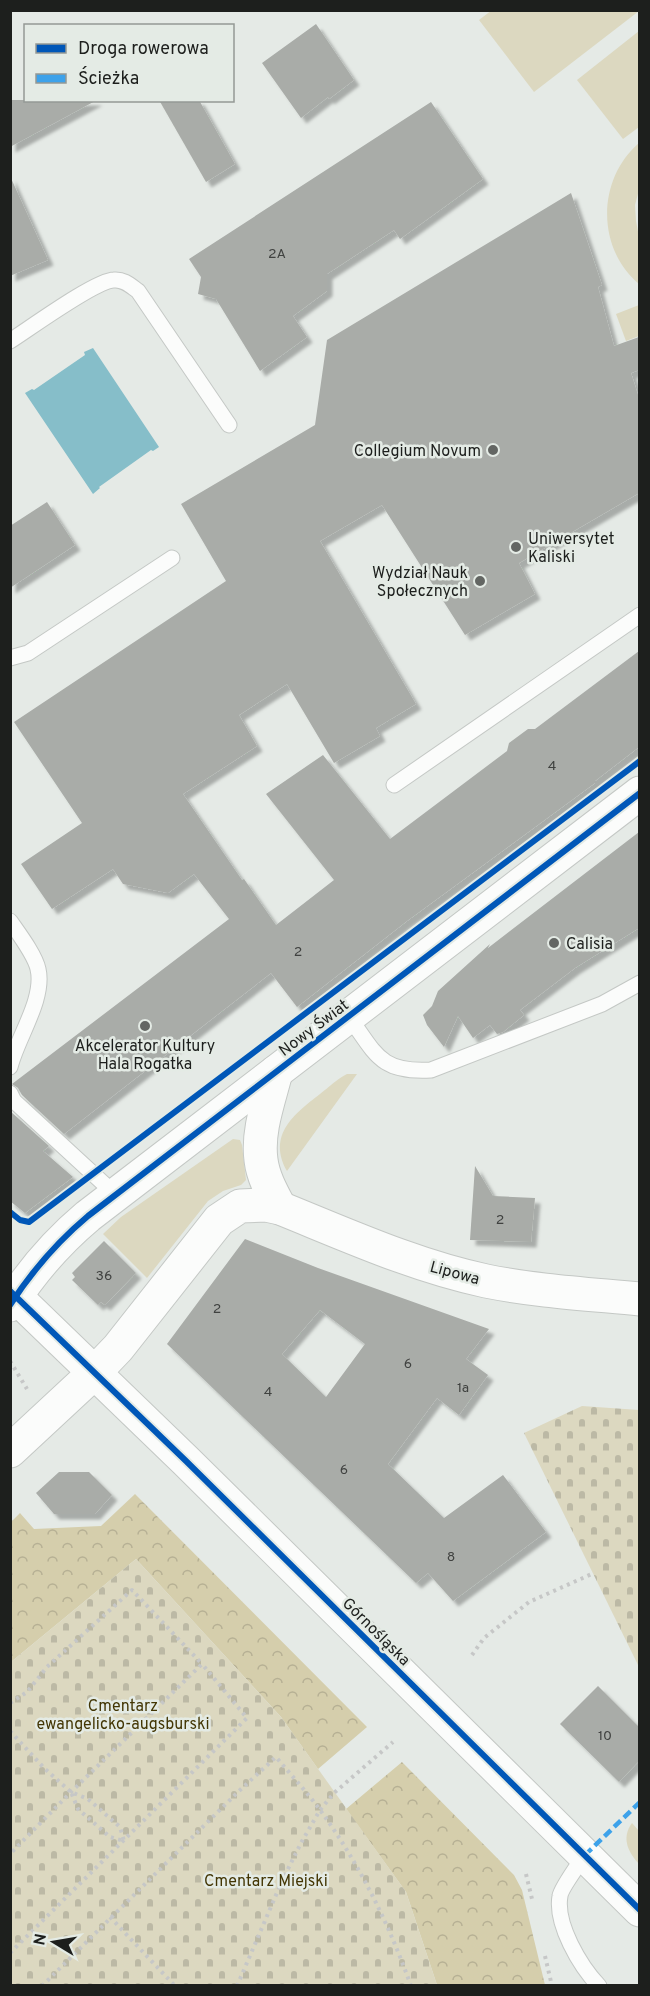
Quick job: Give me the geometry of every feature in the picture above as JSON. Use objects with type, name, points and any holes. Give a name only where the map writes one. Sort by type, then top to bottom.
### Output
[{"type":"street","name":"Nowy Świat","points":[[12,1297],[54,1246],[88,1216],[639,793]]},
{"type":"street","points":[[276,1072],[264,1121],[261,1160],[266,1182],[280,1208]]},
{"type":"street","points":[[10,1451],[95,1372],[130,1333],[219,1220],[240,1206],[259,1204],[280,1208]]},
{"type":"street","name":"Lipowa","points":[[280,1208],[447,1271],[525,1287],[639,1299]]},
{"type":"street","name":"Górnośląska","points":[[12,1297],[95,1372],[639,1910]]},
{"type":"lane","points":[[10,341],[96,286],[113,279],[126,282],[138,291],[229,425]]},
{"type":"lane","points":[[10,658],[28,653],[172,558]]},
{"type":"lane","points":[[394,785],[639,615]]},
{"type":"lane","points":[[10,921],[38,969],[38,988],[10,1066]]},
{"type":"lane","points":[[349,1017],[380,1059],[396,1067],[413,1071],[431,1070],[602,1004],[639,983]]},
{"type":"lane","points":[[10,1093],[14,1101],[116,1195]]},
{"type":"lane","points":[[585,1855],[560,1894],[561,1920],[571,1947],[598,1986]]},
{"type":"path","points":[[10,1361],[28,1389]]},
{"type":"path","points":[[472,1655],[484,1638],[529,1602],[594,1573]]},
{"type":"path","points":[[10,1703],[27,1692],[47,1667],[132,1590],[202,1664],[247,1718],[10,1953]]},
{"type":"path","points":[[10,1854],[202,1664]]},
{"type":"path","points":[[10,1731],[45,1769],[71,1792],[88,1799],[120,1827],[124,1841]]},
{"type":"path","points":[[237,1986],[282,1881],[321,1810],[334,1793],[393,1742]]},
{"type":"path","points":[[42,1986],[276,1757],[321,1810],[351,1857],[387,1926],[411,1986]]},
{"type":"path","points":[[71,1792],[78,1809],[110,1838],[124,1841]]},
{"type":"path","points":[[110,1917],[175,1986]]},
{"type":"green space","points":[[492,10],[639,11],[534,92],[479,20]]},
{"type":"green space","points":[[639,31],[639,127],[623,139],[577,80]]},
{"type":"green space","points":[[639,143],[639,190],[635,205],[639,237],[639,284],[625,269],[615,252],[609,233],[607,214],[609,194],[615,175],[625,158]]},
{"type":"green space","points":[[639,305],[639,336],[626,341],[616,314]]},
{"type":"green space","points":[[347,1074],[357,1074],[287,1171],[280,1147],[286,1126],[301,1109]]},
{"type":"green space","points":[[233,1139],[240,1140],[242,1145],[246,1180],[241,1185],[223,1191],[208,1201],[147,1278],[103,1234],[121,1217]]},
{"type":"green space","points":[[582,1406],[639,1410],[639,1667],[524,1433]]},
{"type":"green space","points":[[135,1494],[367,1727],[318,1769],[281,1717],[136,1559],[11,1662],[11,1522],[20,1513],[34,1529],[101,1526]]},
{"type":"green space","points":[[136,1559],[281,1717],[406,1892],[437,1985],[11,1985],[11,1662]]},
{"type":"green space","points":[[402,1762],[514,1875],[522,1890],[545,1985],[437,1985],[406,1892],[346,1809]]},
{"type":"green space","points":[[632,1823],[639,1831],[639,1864],[627,1845],[627,1834]]},
{"type":"water","points":[[93,348],[159,447],[151,450],[99,487],[93,494],[25,393],[34,390],[85,355],[84,352]]},
{"type":"building","points":[[316,24],[354,80],[301,118],[262,63]]},
{"type":"building","points":[[10,100],[93,102],[10,147]]},
{"type":"building","points":[[160,102],[200,102],[235,164],[206,182]]},
{"type":"building","points":[[431,102],[483,179],[400,239],[394,230],[327,274],[327,291],[293,316],[307,337],[260,371],[216,299],[198,294],[201,277],[189,259]]},
{"type":"building","points":[[10,176],[48,260],[10,276]]},
{"type":"building","points":[[571,193],[602,285],[598,287],[614,346],[639,337],[639,370],[631,373],[639,398],[639,493],[519,563],[535,594],[465,635],[382,505],[320,541],[416,704],[376,728],[380,736],[334,763],[287,684],[239,715],[257,746],[183,794],[276,925],[334,880],[266,794],[323,755],[390,839],[507,751],[509,743],[528,729],[535,729],[639,651],[639,747],[595,783],[407,921],[297,1007],[271,973],[64,1134],[12,1084],[229,919],[194,874],[168,893],[123,884],[113,869],[52,909],[21,864],[82,823],[14,722],[226,581],[181,504],[315,425],[327,340]]},
{"type":"building","points":[[47,502],[75,545],[10,588],[10,526]]},
{"type":"building","name":"Calisia","points":[[639,832],[639,928],[575,968],[520,1010],[524,1015],[503,1032],[497,1034],[490,1025],[473,1038],[458,1016],[444,1047],[427,1025],[423,1015],[432,1006],[438,991],[490,944],[488,948]]},
{"type":"building","points":[[10,1111],[49,1146],[43,1151],[73,1177],[25,1213],[10,1201]]},
{"type":"building","points":[[475,1166],[493,1196],[535,1198],[531,1242],[470,1240]]},
{"type":"building","points":[[245,1239],[318,1268],[489,1329],[466,1359],[488,1375],[459,1415],[437,1398],[388,1464],[444,1518],[503,1475],[546,1532],[453,1601],[428,1573],[416,1583],[167,1344]],"holes":[[[320,1310],[365,1344],[326,1397],[282,1354]]]},
{"type":"building","points":[[104,1241],[136,1273],[105,1305],[101,1302],[98,1305],[72,1280],[75,1277],[72,1273]]},
{"type":"building","points":[[59,1472],[89,1472],[112,1495],[95,1514],[54,1514],[36,1493]]},
{"type":"building","points":[[598,1686],[639,1727],[639,1761],[619,1782],[560,1724]]},
{"type":"marked path","points":[[585,1855],[640,1802]]},
{"type":"cycle path","points":[[10,1212],[20,1220],[29,1222],[640,761]]},
{"type":"cycle path","points":[[10,1305],[46,1258],[88,1216],[640,793]]},
{"type":"cycle path","points":[[10,1291],[186,1461],[640,1910]]},
{"type":"place","name":"Collegium Novum","points":[[493,450]]},
{"type":"place","name":"Uniwersytet Kaliski","points":[[516,547]]},
{"type":"place","name":"Wydział Nauk Społecznych","points":[[480,581]]},
{"type":"place","name":"Calisia","points":[[554,943]]},
{"type":"place","name":"Akcelerator Kultury Hala Rogatka","points":[[145,1026]]},
{"type":"park label","name":"Cmentarz ewangelicko-augsburski","points":[[123,1714]]},
{"type":"park label","name":"Cmentarz Miejski","points":[[266,1880]]}]
